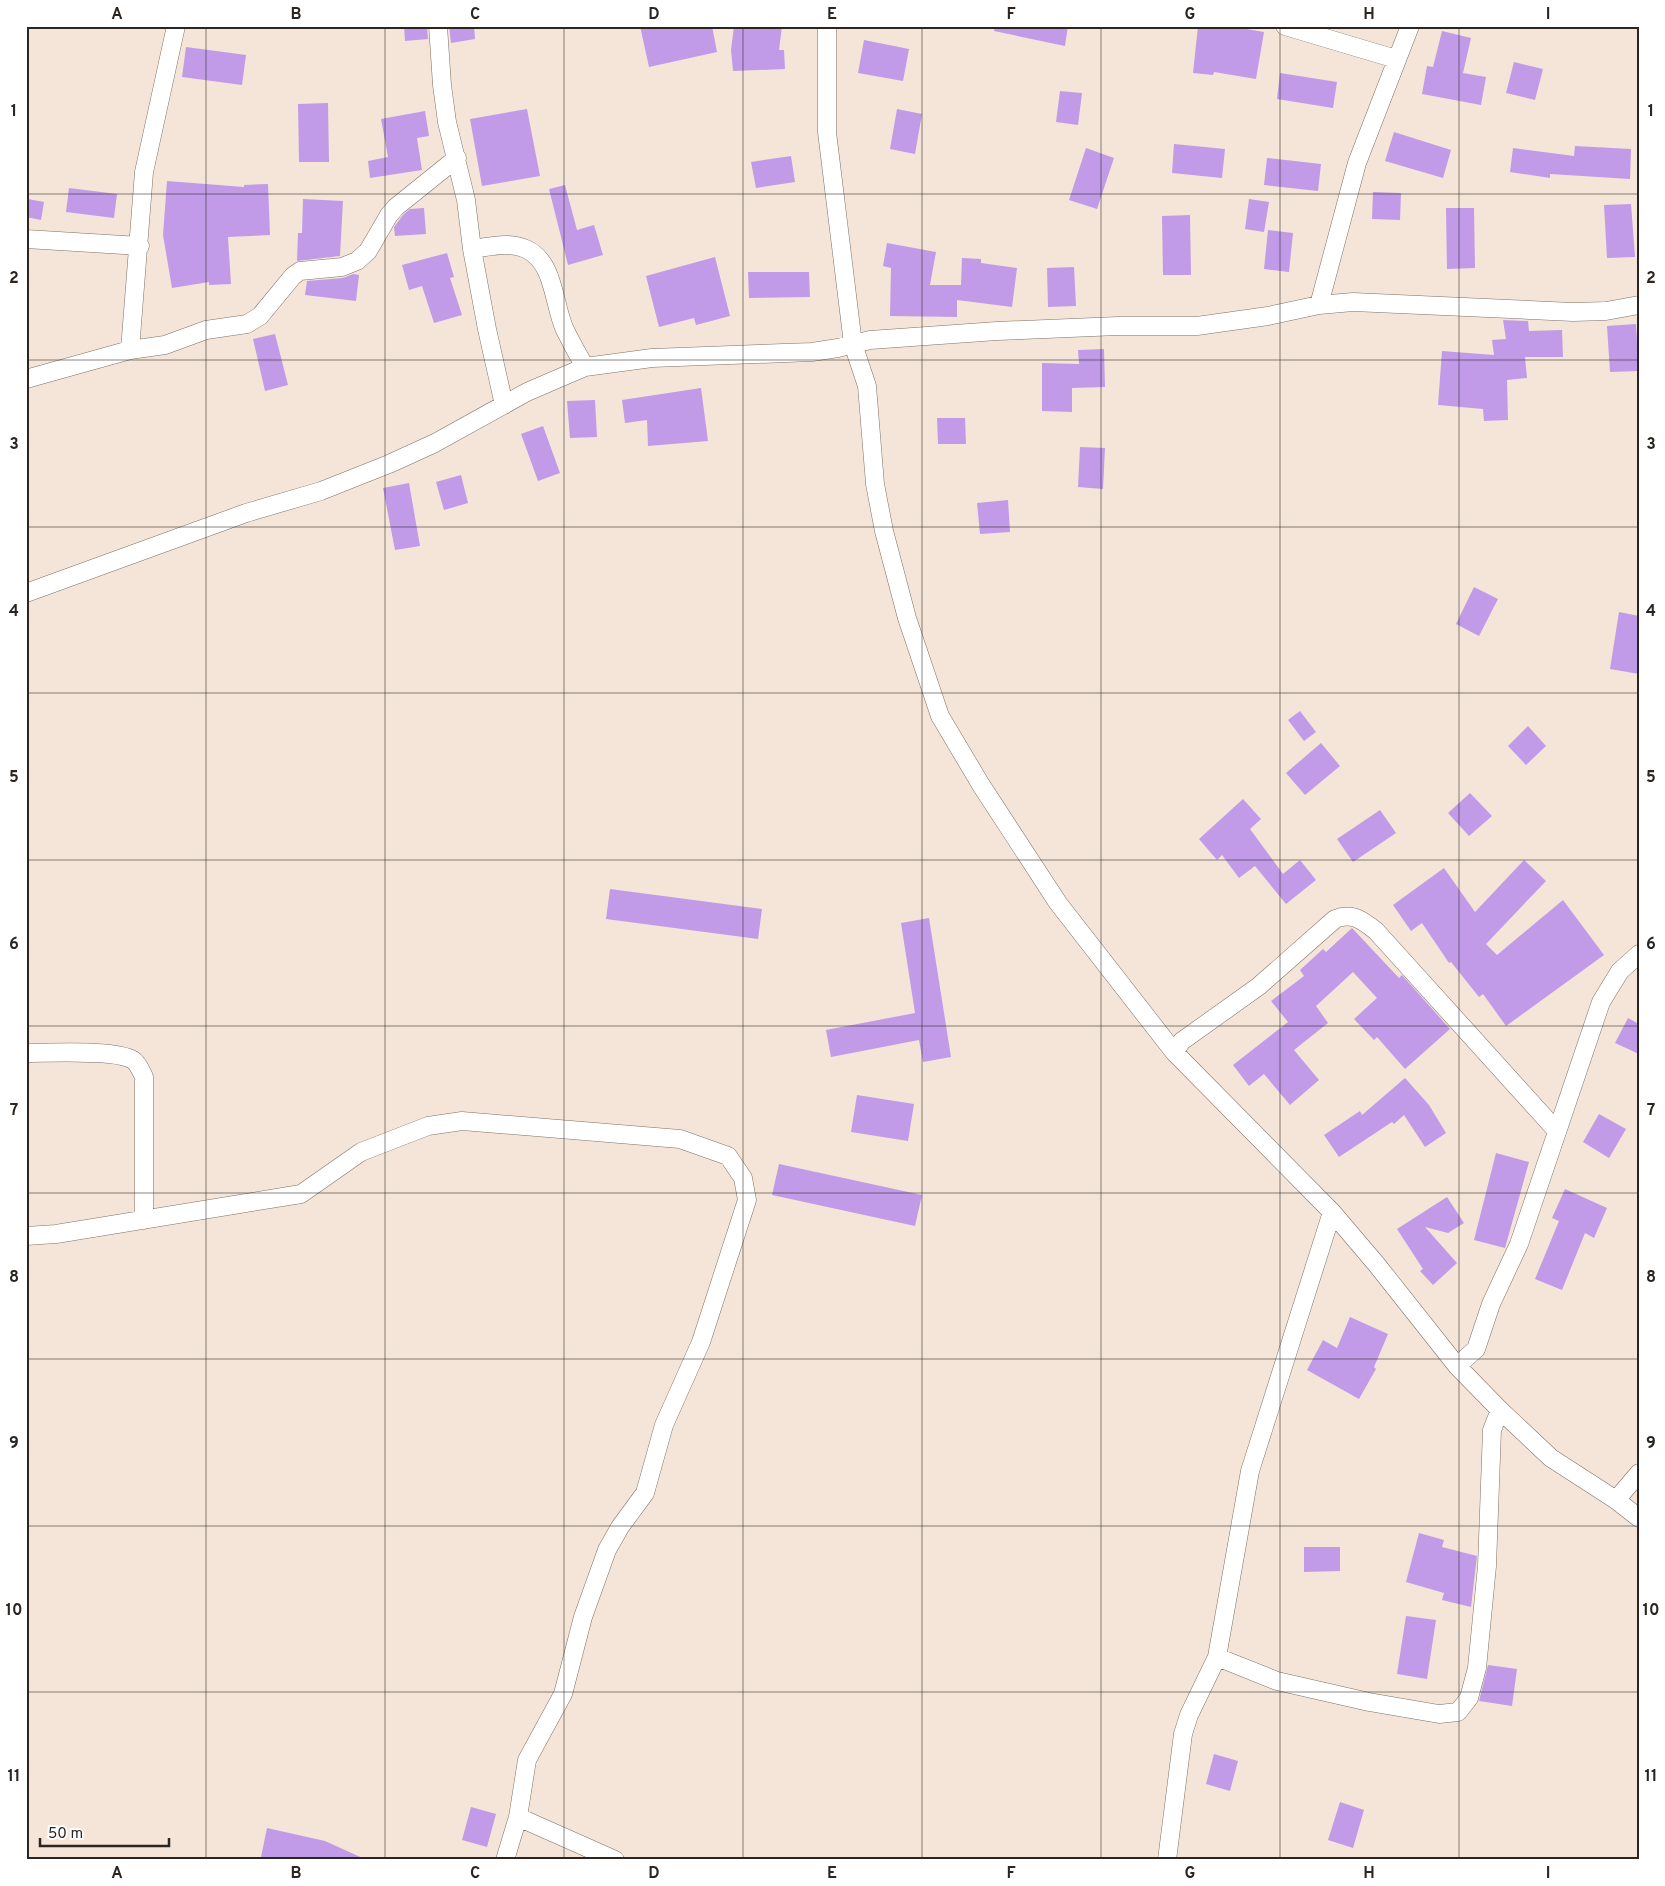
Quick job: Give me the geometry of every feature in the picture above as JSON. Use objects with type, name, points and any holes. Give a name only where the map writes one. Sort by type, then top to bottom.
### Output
[{"type":"street","points":[[130,350],[140,246],[144,172],[148,144],[176,26]]},
{"type":"street","points":[[438,26],[445,113],[466,200],[472,249],[504,405]]},
{"type":"street","points":[[827,26],[827,132],[853,344],[867,386],[875,484],[884,531],[907,618],[940,716],[970,768],[1058,903],[1174,1052],[1332,1212],[1377,1265],[1457,1366],[1500,1410],[1551,1458],[1616,1500],[1639,1518]]},
{"type":"street","points":[[1285,26],[1396,59]]},
{"type":"street","points":[[1319,305],[1356,163],[1410,26]]},
{"type":"street","points":[[26,379],[130,350],[165,345],[206,330],[247,324],[260,316],[293,276],[300,271],[342,267],[356,261],[368,251],[389,215],[396,207],[457,158]]},
{"type":"street","points":[[26,239],[140,246]]},
{"type":"street","points":[[472,249],[505,245],[525,248],[538,257],[548,273],[564,328],[585,367]]},
{"type":"street","points":[[26,593],[236,516],[320,491],[380,467],[435,443],[556,378],[585,367],[652,358],[812,352],[870,340],[997,330],[1118,326],[1197,326],[1268,316],[1319,305],[1353,302],[1573,312],[1606,311],[1639,306]]},
{"type":"street","points":[[1174,1052],[1182,1041],[1259,986],[1335,919],[1345,915],[1356,917],[1376,931],[1556,1130]]},
{"type":"street","points":[[1457,1366],[1476,1349],[1491,1304],[1519,1244],[1556,1130],[1601,1002],[1620,971],[1639,954]]},
{"type":"street","points":[[26,1053],[117,1055],[133,1060],[138,1067],[144,1077],[144,1220]]},
{"type":"street","points":[[26,1236],[144,1220],[301,1194],[361,1152],[428,1126],[462,1121],[680,1139],[728,1156],[743,1178],[747,1200],[701,1342],[664,1425],[645,1493],[620,1527],[608,1550],[583,1618],[563,1694],[527,1760],[518,1817],[505,1860]]},
{"type":"street","points":[[1167,1860],[1183,1734],[1189,1715],[1217,1656],[1250,1471],[1332,1212]]},
{"type":"street","points":[[1217,1656],[1286,1683],[1369,1702],[1439,1714],[1458,1712],[1469,1698],[1477,1668],[1487,1566],[1490,1448],[1492,1430],[1500,1410]]},
{"type":"street","points":[[1616,1500],[1639,1473]]},
{"type":"street","points":[[518,1817],[615,1860]]},
{"type":"building","points":[[404,26],[427,26],[428,39],[405,41]]},
{"type":"building","points":[[449,26],[474,26],[475,39],[451,43]]},
{"type":"building","points":[[640,26],[712,26],[717,52],[649,67]]},
{"type":"building","points":[[734,26],[782,26],[779,50],[784,50],[785,69],[733,71],[731,50]]},
{"type":"building","points":[[995,26],[1068,26],[1065,46],[994,31]]},
{"type":"building","points":[[1198,26],[1229,26],[1264,32],[1256,79],[1214,72],[1213,75],[1193,73]]},
{"type":"building","points":[[1442,31],[1471,38],[1463,73],[1486,77],[1481,105],[1422,94],[1427,66],[1433,67]]},
{"type":"building","points":[[864,40],[909,49],[903,81],[858,73]]},
{"type":"building","points":[[186,47],[246,55],[242,85],[182,77]]},
{"type":"building","points":[[1514,62],[1543,69],[1535,100],[1506,93]]},
{"type":"building","points":[[1280,73],[1337,82],[1333,108],[1277,99]]},
{"type":"building","points":[[1060,91],[1082,93],[1078,125],[1056,122]]},
{"type":"building","points":[[328,103],[329,162],[299,162],[298,104]]},
{"type":"building","points":[[527,109],[540,176],[482,186],[470,119]]},
{"type":"building","points":[[897,109],[922,114],[915,154],[890,149]]},
{"type":"building","points":[[425,111],[429,136],[417,138],[422,170],[370,178],[368,161],[388,157],[381,119]]},
{"type":"building","points":[[1394,132],[1451,150],[1443,178],[1385,161]]},
{"type":"building","points":[[1174,144],[1225,149],[1222,178],[1172,173]]},
{"type":"building","points":[[1575,146],[1631,149],[1630,179],[1550,174],[1550,178],[1510,172],[1513,148],[1574,156]]},
{"type":"building","points":[[1086,148],[1114,158],[1097,209],[1069,200]]},
{"type":"building","points":[[791,156],[795,182],[756,188],[751,162]]},
{"type":"building","points":[[1267,158],[1321,164],[1318,191],[1264,185]]},
{"type":"building","points":[[167,181],[244,187],[244,185],[268,184],[270,235],[228,237],[231,284],[209,285],[209,282],[172,288],[163,235]]},
{"type":"building","points":[[565,185],[577,230],[594,225],[603,255],[568,265],[549,189]]},
{"type":"building","points":[[69,188],[117,194],[114,218],[66,212]]},
{"type":"building","points":[[1373,192],[1401,193],[1400,220],[1372,219]]},
{"type":"building","points":[[28,199],[44,202],[41,220],[26,217]]},
{"type":"building","points":[[303,199],[343,201],[340,256],[297,261],[298,233],[302,233]]},
{"type":"building","points":[[1249,199],[1269,202],[1264,232],[1245,229]]},
{"type":"building","points":[[1631,204],[1635,257],[1607,258],[1604,205]]},
{"type":"building","points":[[424,208],[426,234],[395,236],[394,227],[403,215],[410,209]]},
{"type":"building","points":[[1446,208],[1474,208],[1475,268],[1447,269]]},
{"type":"building","points":[[1190,215],[1191,275],[1163,275],[1162,216]]},
{"type":"building","points":[[1268,230],[1293,233],[1289,272],[1264,269]]},
{"type":"building","points":[[887,243],[936,252],[930,285],[961,285],[962,258],[981,259],[981,263],[1017,268],[1012,307],[957,300],[957,317],[890,316],[891,268],[883,266]]},
{"type":"building","points":[[447,253],[454,277],[450,278],[462,315],[434,323],[422,286],[409,290],[402,265]]},
{"type":"building","points":[[715,257],[730,316],[696,325],[694,318],[659,327],[646,276]]},
{"type":"building","points":[[1074,267],[1076,306],[1048,307],[1047,268]]},
{"type":"building","points":[[748,272],[809,272],[810,297],[749,298]]},
{"type":"building","points":[[353,274],[359,275],[356,301],[305,295],[307,281],[343,278]]},
{"type":"building","points":[[1503,320],[1528,321],[1529,331],[1562,330],[1563,357],[1525,357],[1527,378],[1507,380],[1508,420],[1484,421],[1483,409],[1438,405],[1442,351],[1494,355],[1492,340],[1506,339]]},
{"type":"building","points":[[1636,324],[1639,371],[1610,372],[1607,326]]},
{"type":"building","points":[[275,334],[288,385],[265,391],[253,339]]},
{"type":"building","points":[[1104,349],[1105,387],[1072,388],[1072,412],[1042,411],[1042,363],[1079,364],[1078,350]]},
{"type":"building","points":[[701,388],[708,441],[648,446],[647,420],[625,423],[622,400]]},
{"type":"building","points":[[595,400],[597,437],[570,438],[567,401]]},
{"type":"building","points":[[937,418],[965,418],[966,444],[938,444]]},
{"type":"building","points":[[543,426],[560,473],[538,481],[521,434]]},
{"type":"building","points":[[1080,447],[1105,448],[1103,489],[1078,487]]},
{"type":"building","points":[[461,475],[468,503],[444,510],[436,482]]},
{"type":"building","points":[[409,483],[420,546],[395,550],[383,488]]},
{"type":"building","points":[[1008,500],[1010,532],[980,534],[977,503]]},
{"type":"building","points":[[1474,587],[1498,599],[1479,636],[1456,624]]},
{"type":"building","points":[[1619,612],[1639,616],[1639,674],[1610,669]]},
{"type":"building","points":[[1300,711],[1316,732],[1304,741],[1288,720]]},
{"type":"building","points":[[1528,726],[1546,746],[1526,765],[1508,746]]},
{"type":"building","points":[[1321,743],[1340,766],[1305,795],[1286,773]]},
{"type":"building","points":[[1470,793],[1492,816],[1469,836],[1448,813]]},
{"type":"building","points":[[1243,799],[1261,819],[1250,829],[1283,874],[1300,860],[1316,880],[1286,904],[1255,866],[1239,878],[1222,855],[1217,860],[1199,839]]},
{"type":"building","points":[[1380,810],[1396,833],[1353,862],[1337,839]]},
{"type":"building","points":[[1524,860],[1546,881],[1486,944],[1497,955],[1563,900],[1604,955],[1506,1026],[1483,994],[1479,997],[1451,962],[1449,963],[1422,923],[1411,931],[1393,905],[1444,868],[1475,912]]},
{"type":"building","points":[[610,889],[762,909],[758,939],[606,919]]},
{"type":"building","points":[[929,918],[951,1057],[923,1062],[919,1040],[831,1057],[826,1030],[915,1013],[901,923]]},
{"type":"building","points":[[1352,928],[1399,978],[1402,975],[1450,1029],[1405,1069],[1377,1037],[1374,1040],[1354,1019],[1377,998],[1353,972],[1316,1006],[1328,1023],[1294,1050],[1319,1080],[1290,1105],[1264,1074],[1249,1086],[1233,1065],[1288,1022],[1271,1001],[1304,976],[1300,970],[1323,949],[1326,952]]},
{"type":"building","points":[[1628,1018],[1639,1024],[1639,1054],[1615,1043]]},
{"type":"building","points":[[1405,1078],[1429,1105],[1446,1133],[1425,1147],[1404,1115],[1394,1124],[1392,1122],[1339,1157],[1324,1135],[1360,1111],[1362,1115]]},
{"type":"building","points":[[857,1095],[914,1104],[908,1141],[851,1132]]},
{"type":"building","points":[[1599,1114],[1626,1129],[1609,1158],[1583,1142]]},
{"type":"building","points":[[1496,1153],[1529,1162],[1505,1248],[1474,1240]]},
{"type":"building","points":[[779,1164],[922,1195],[915,1226],[772,1195]]},
{"type":"building","points":[[1565,1189],[1607,1208],[1594,1238],[1585,1233],[1562,1290],[1535,1279],[1559,1221],[1552,1218]]},
{"type":"building","points":[[1447,1197],[1464,1223],[1448,1233],[1425,1227],[1457,1263],[1433,1285],[1420,1271],[1423,1269],[1397,1229]]},
{"type":"building","points":[[1350,1317],[1388,1334],[1374,1367],[1376,1369],[1359,1399],[1307,1370],[1323,1340],[1337,1348]]},
{"type":"building","points":[[1419,1533],[1444,1540],[1442,1547],[1477,1556],[1471,1607],[1442,1600],[1444,1593],[1406,1582]]},
{"type":"building","points":[[1304,1547],[1340,1547],[1340,1571],[1304,1572]]},
{"type":"building","points":[[1406,1616],[1436,1620],[1427,1679],[1397,1674]]},
{"type":"building","points":[[1488,1665],[1517,1669],[1512,1706],[1479,1701]]},
{"type":"building","points":[[1214,1754],[1238,1761],[1230,1791],[1206,1784]]},
{"type":"building","points":[[1340,1802],[1364,1810],[1353,1848],[1328,1840]]},
{"type":"building","points":[[471,1807],[496,1814],[487,1847],[462,1840]]},
{"type":"building","points":[[267,1828],[325,1841],[367,1860],[274,1860],[261,1857]]}]
